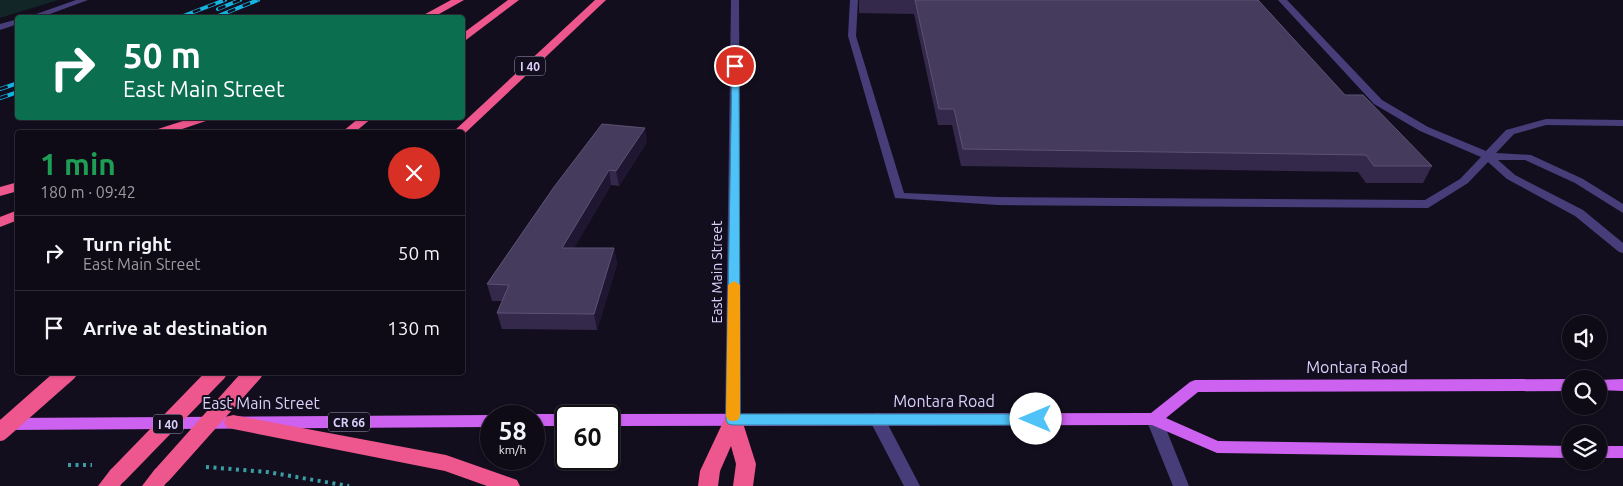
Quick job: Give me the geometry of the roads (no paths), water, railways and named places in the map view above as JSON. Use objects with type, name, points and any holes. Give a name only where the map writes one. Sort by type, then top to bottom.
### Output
[{"type":"highway","points":[[429,15],[459,0]]},
{"type":"highway","points":[[465,38],[514,0]]},
{"type":"highway","name":"I 40","points":[[461,130],[601,0]]},
{"type":"highway","points":[[168,130],[196,120]]},
{"type":"highway","points":[[190,130],[212,120]]},
{"type":"highway","points":[[351,130],[363,120]]},
{"type":"highway","points":[[0,192],[15,187]]},
{"type":"highway","points":[[0,222],[15,215]]},
{"type":"highway","points":[[0,432],[65,375]]},
{"type":"highway","name":"I 40","points":[[113,481],[215,375]]},
{"type":"highway","points":[[157,480],[251,375]]},
{"type":"highway","points":[[708,486],[710,471],[733,420]]},
{"type":"highway","points":[[733,420],[746,464],[743,486]]},
{"type":"highway","points":[[233,422],[446,463],[510,486]]},
{"type":"main road","name":"Montara Road","points":[[1154,419],[1195,386],[1562,385]]},
{"type":"main road","points":[[1607,385],[1623,385]]},
{"type":"main road","name":"Montara Road","points":[[733,420],[1154,419],[1217,447],[1562,452]]},
{"type":"main road","points":[[620,420],[733,420]]},
{"type":"main road","name":"East Main Street","points":[[0,424],[480,421]]},
{"type":"main road","points":[[1607,452],[1623,452]]},
{"type":"street","points":[[38,15],[84,0]]},
{"type":"street","name":"East Main Street","points":[[733,420],[735,0]]},
{"type":"street","points":[[854,0],[852,36],[900,196],[998,201],[1428,204],[1464,181],[1510,132],[1546,122],[1623,123]]},
{"type":"street","points":[[1282,0],[1378,102],[1424,129],[1488,156],[1511,176],[1579,213],[1623,249]]},
{"type":"street","points":[[0,27],[15,22]]},
{"type":"street","points":[[1488,156],[1527,156],[1579,180],[1623,209]]},
{"type":"street","points":[[877,419],[912,486]]},
{"type":"street","points":[[1154,419],[1181,486]]},
{"type":"railway","points":[[186,15],[225,0]]},
{"type":"railway","points":[[218,9],[240,0]]},
{"type":"railway","points":[[220,15],[258,0]]},
{"type":"railway","points":[[0,89],[15,84]]},
{"type":"railway","points":[[0,98],[15,93]]}]
